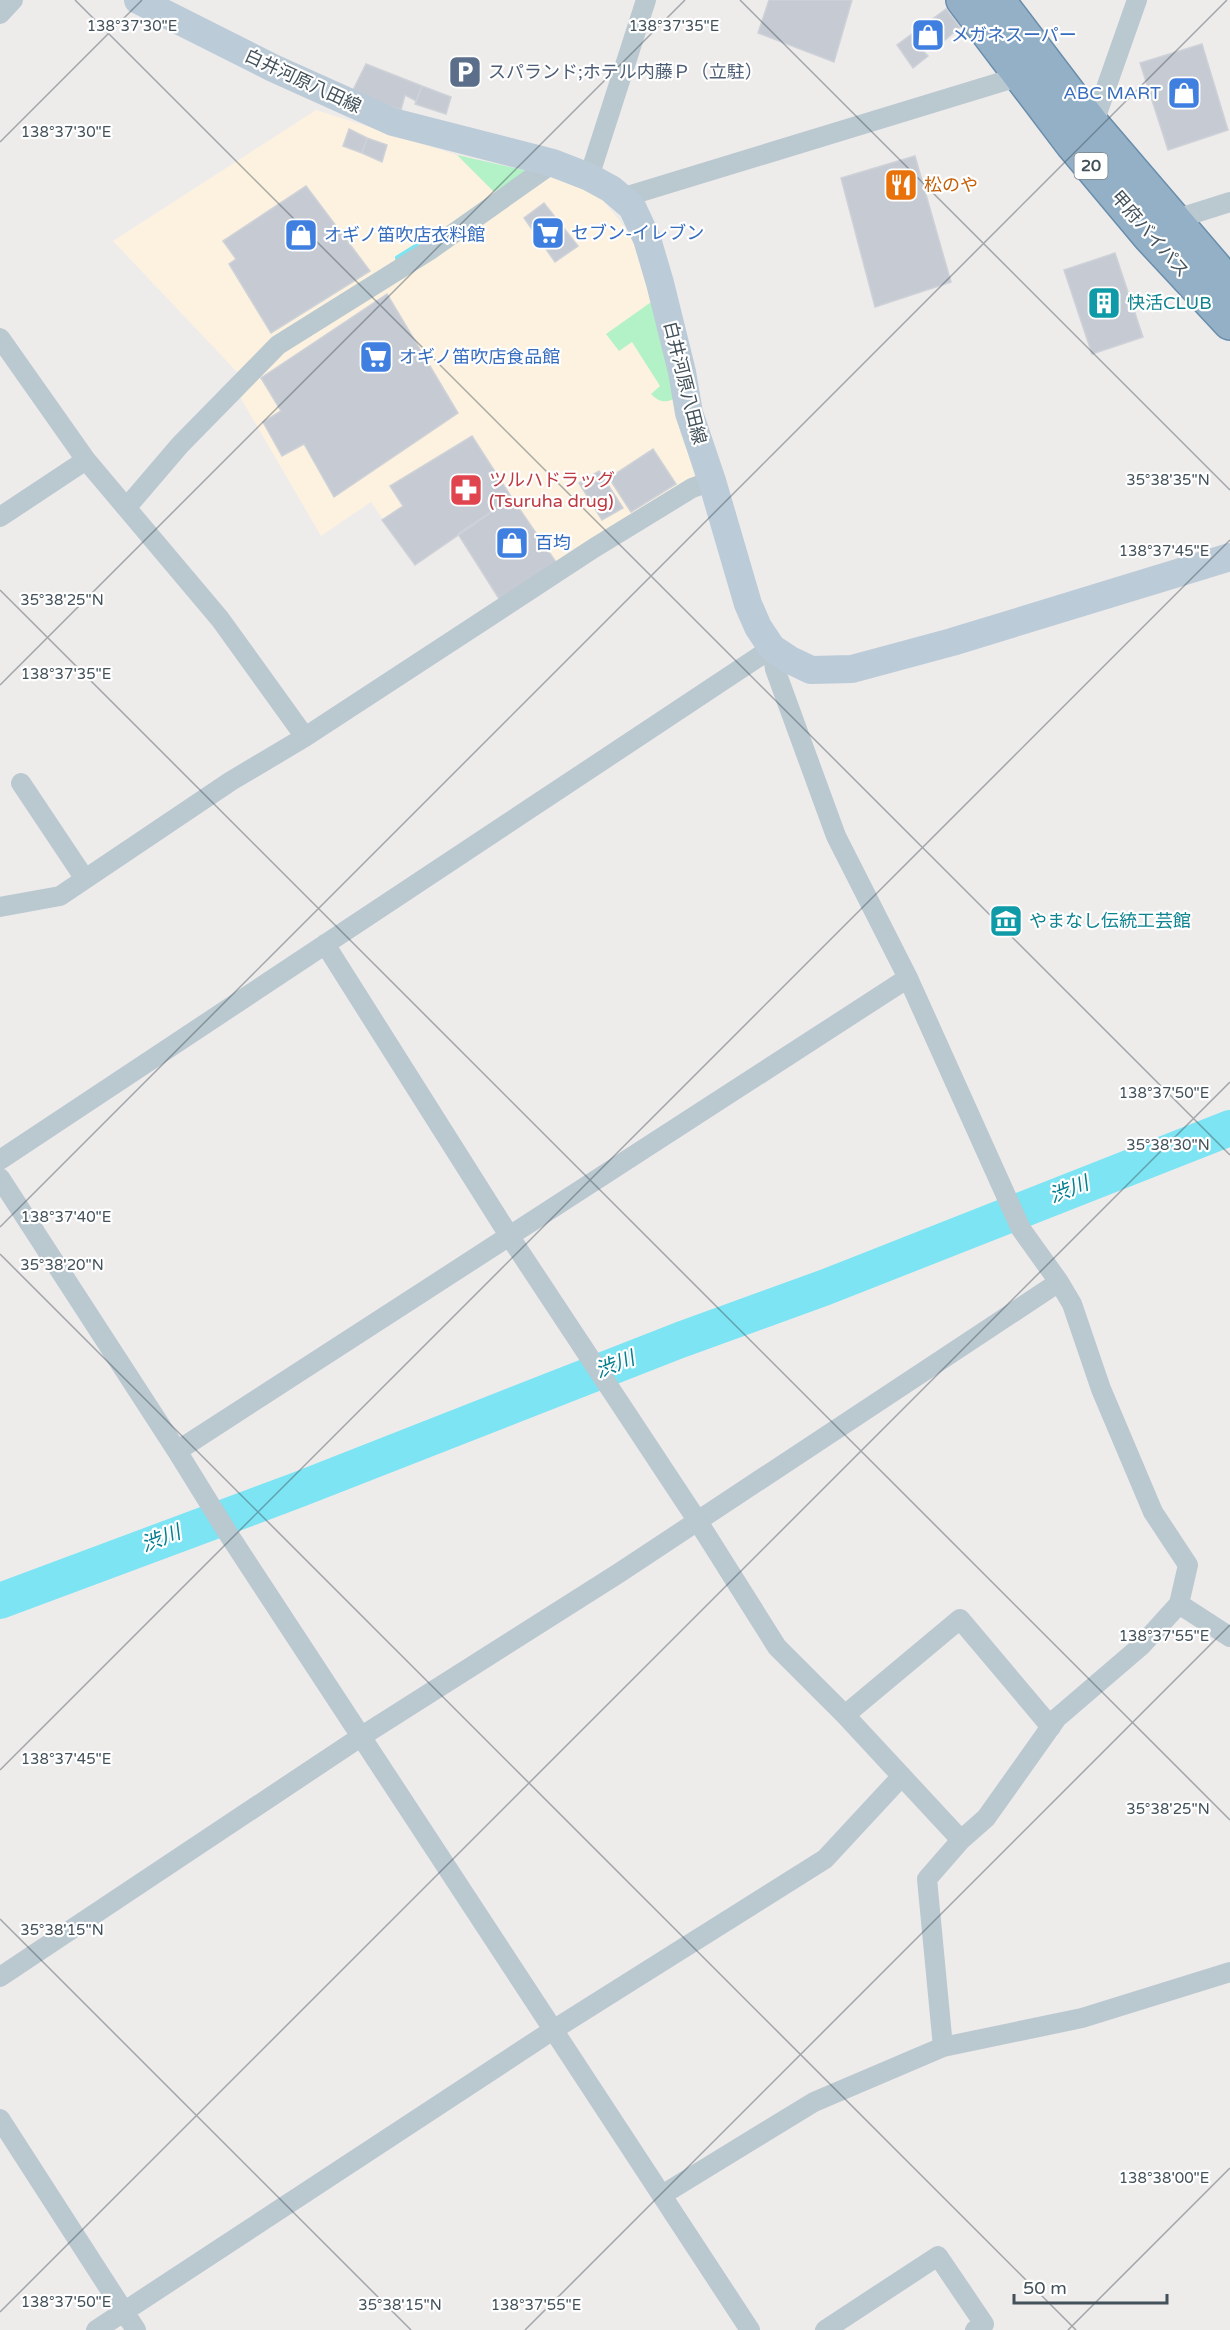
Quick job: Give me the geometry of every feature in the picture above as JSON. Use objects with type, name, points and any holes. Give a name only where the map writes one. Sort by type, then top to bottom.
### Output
[{"type":"highway","name":"甲府バイパス","points":[[963,0],[1072,144],[1149,236],[1230,323]]},
{"type":"highway","name":"甲府バイパス","points":[[998,0],[1093,124],[1230,285]]},
{"type":"main road","name":"白井河原八田線","points":[[138,0],[273,68],[393,122],[554,163],[611,189],[632,207],[647,239],[682,372],[689,413],[712,481],[748,604],[758,627],[772,648],[790,660],[811,670],[852,669],[963,638],[1230,557]]},
{"type":"street","points":[[0,14],[13,0]]},
{"type":"street","points":[[589,177],[646,0]]},
{"type":"street","points":[[1093,124],[1137,0]]},
{"type":"street","points":[[621,198],[1021,76]]},
{"type":"street","points":[[127,507],[180,445],[279,345],[430,250],[554,163]]},
{"type":"street","points":[[1173,220],[1230,202]]},
{"type":"street","points":[[0,338],[86,460],[220,619],[305,737]]},
{"type":"street","points":[[0,517],[86,460]]},
{"type":"street","points":[[0,907],[60,896],[231,781],[305,737],[628,526],[692,488],[712,481]]},
{"type":"street","points":[[0,1160],[772,648],[775,669],[836,836],[908,978],[1021,1229],[1072,1304],[1101,1389],[1153,1512],[1188,1565],[1179,1604],[1141,1646],[1057,1718],[986,1818],[961,1840],[927,1879],[944,2047]]},
{"type":"street","points":[[21,783],[85,879]]},
{"type":"street","points":[[325,944],[510,1237],[697,1520],[777,1647],[845,1715],[961,1840]]},
{"type":"street","points":[[177,1451],[908,978]]},
{"type":"street","points":[[0,1178],[229,1535],[662,2195],[744,2328]]},
{"type":"street","points":[[0,1977],[362,1737],[619,1573],[1059,1282]]},
{"type":"street","points":[[1179,1604],[1230,1637]]},
{"type":"street","points":[[845,1715],[960,1619],[1051,1727]]},
{"type":"street","points":[[96,2330],[553,2030],[825,1859],[902,1776]]},
{"type":"street","points":[[662,2195],[814,2102],[944,2047],[1082,2018],[1230,1972]]},
{"type":"street","points":[[0,2119],[136,2330]]},
{"type":"street","points":[[825,2330],[938,2256],[984,2324],[975,2330]]},
{"type":"shaded area","points":[[316,110],[457,155],[568,182],[601,198],[636,244],[695,478],[558,565],[458,534],[415,565],[371,502],[321,536],[239,395],[238,373],[113,241]]},
{"type":"green space","points":[[457,155],[528,171],[494,192]]},
{"type":"green space","points":[[654,300],[674,399],[667,401],[659,400],[651,394],[660,386],[632,342],[619,351],[606,334]]},
{"type":"building","points":[[769,0],[852,0],[834,62],[758,33]]},
{"type":"building","points":[[946,9],[960,27],[944,41],[941,37],[923,51],[928,56],[913,68],[897,45]]},
{"type":"building","points":[[1202,44],[1228,130],[1168,150],[1140,63]]},
{"type":"building","points":[[366,64],[422,86],[416,101],[405,95],[401,110],[352,92]]},
{"type":"building","points":[[422,86],[451,97],[446,114],[415,104]]},
{"type":"building","points":[[349,129],[367,138],[362,153],[343,146]]},
{"type":"building","points":[[367,138],[387,145],[382,162],[362,153]]},
{"type":"building","points":[[915,156],[951,282],[875,307],[841,178]]},
{"type":"building","points":[[306,186],[370,271],[271,333],[229,264],[236,259],[223,241]]},
{"type":"building","points":[[544,203],[578,246],[555,262],[524,218]]},
{"type":"building","name":"快活CLUB","points":[[1115,253],[1143,337],[1092,354],[1064,270]]},
{"type":"building","points":[[387,294],[458,413],[334,497],[304,444],[282,456],[263,422],[281,411],[261,378]]},
{"type":"building","points":[[472,436],[512,498],[415,565],[382,520],[403,506],[390,486]]},
{"type":"building","points":[[653,449],[676,484],[631,512],[609,478]]},
{"type":"building","points":[[599,471],[623,508],[602,520],[579,483]]},
{"type":"building","points":[[512,498],[558,565],[501,602],[458,534]]},
{"type":"waterway","points":[[398,258],[435,235]]},
{"type":"waterway","name":"渋川","points":[[0,1601],[300,1489],[680,1340],[826,1287],[1230,1128]]},
{"type":"place","name":"メガネスーパー","points":[[928,35]]},
{"type":"place","name":"スパランド;ホテル内藤Ｐ（立駐）","points":[[465,72]]},
{"type":"place","name":"ABC MART","points":[[1184,93]]},
{"type":"place","name":"松のや","points":[[901,185]]},
{"type":"place","name":"セブン-イレブン","points":[[548,233]]},
{"type":"place","name":"オギノ笛吹店衣料館","points":[[301,235]]},
{"type":"place","name":"快活CLUB","points":[[1104,303]]},
{"type":"place","name":"オギノ笛吹店食品館","points":[[376,357]]},
{"type":"place","name":"ツルハドラッグ (Tsuruha drug)","points":[[466,490]]},
{"type":"place","name":"百均","points":[[512,543]]},
{"type":"place","name":"やまなし伝統工芸館","points":[[1006,921]]}]
